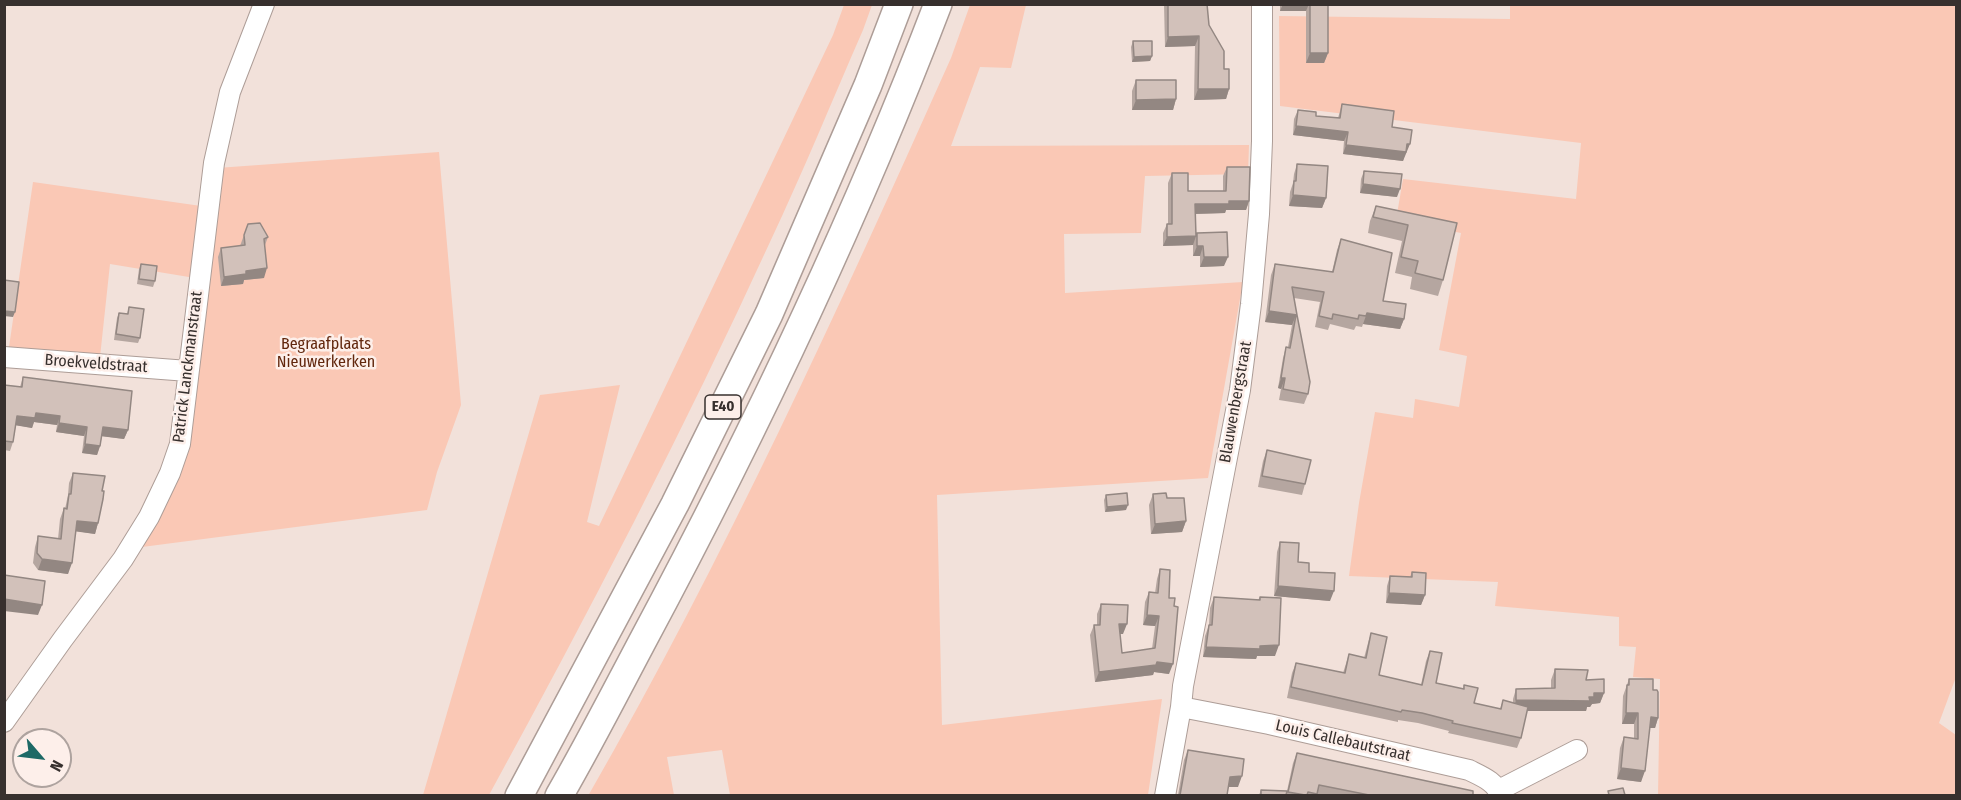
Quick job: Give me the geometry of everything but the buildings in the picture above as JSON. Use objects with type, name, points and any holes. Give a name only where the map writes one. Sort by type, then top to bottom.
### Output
[{"type":"highway","name":"E40","points":[[519,795],[675,504],[769,314],[868,86],[898,4]]},
{"type":"highway","name":"E40","points":[[559,795],[702,531],[799,331],[901,102],[938,4]]},
{"type":"street","name":"Patrick Lanckmanstraat","points":[[4,722],[123,559],[149,517],[170,473],[180,444],[214,163],[231,92],[264,4]]},
{"type":"street","name":"Blauwenbergstraat","points":[[1165,795],[1183,686],[1240,390],[1251,304],[1259,214],[1262,141],[1262,4]]},
{"type":"street","name":"Broekveldstraat","points":[[4,357],[188,370]]},
{"type":"street","name":"Louis Callebautstraat","points":[[1181,707],[1269,724],[1469,770],[1486,778],[1500,793],[1577,750]]},
{"type":"green space","points":[[1510,4],[1956,5],[1956,677],[1939,723],[1956,735],[1956,795],[1658,795],[1660,679],[1633,677],[1636,647],[1619,646],[1619,617],[1495,606],[1498,582],[1349,576],[1375,412],[1413,418],[1415,399],[1459,407],[1467,356],[1439,350],[1461,233],[1396,220],[1403,179],[1576,199],[1581,143],[1280,106],[1279,16],[1510,19]]},
{"type":"green space","points":[[844,5],[872,5],[806,163],[737,312],[669,452],[563,659],[489,795],[423,795],[540,395],[620,385],[587,522],[599,526],[833,35]]},
{"type":"green space","points":[[970,5],[1026,5],[1011,68],[980,67],[951,146],[1249,145],[1248,174],[1145,176],[1141,233],[1064,234],[1065,293],[1243,282],[1208,478],[937,495],[942,725],[1162,699],[1148,795],[730,795],[722,750],[667,757],[674,795],[588,796],[687,615],[779,431],[951,58]]},
{"type":"green space","name":"Begraafplaats Nieuwerkerken","points":[[439,152],[461,405],[437,472],[427,510],[142,547],[163,506],[217,168]]},
{"type":"green space","points":[[33,182],[201,206],[195,278],[110,264],[100,357],[9,347]]}]
